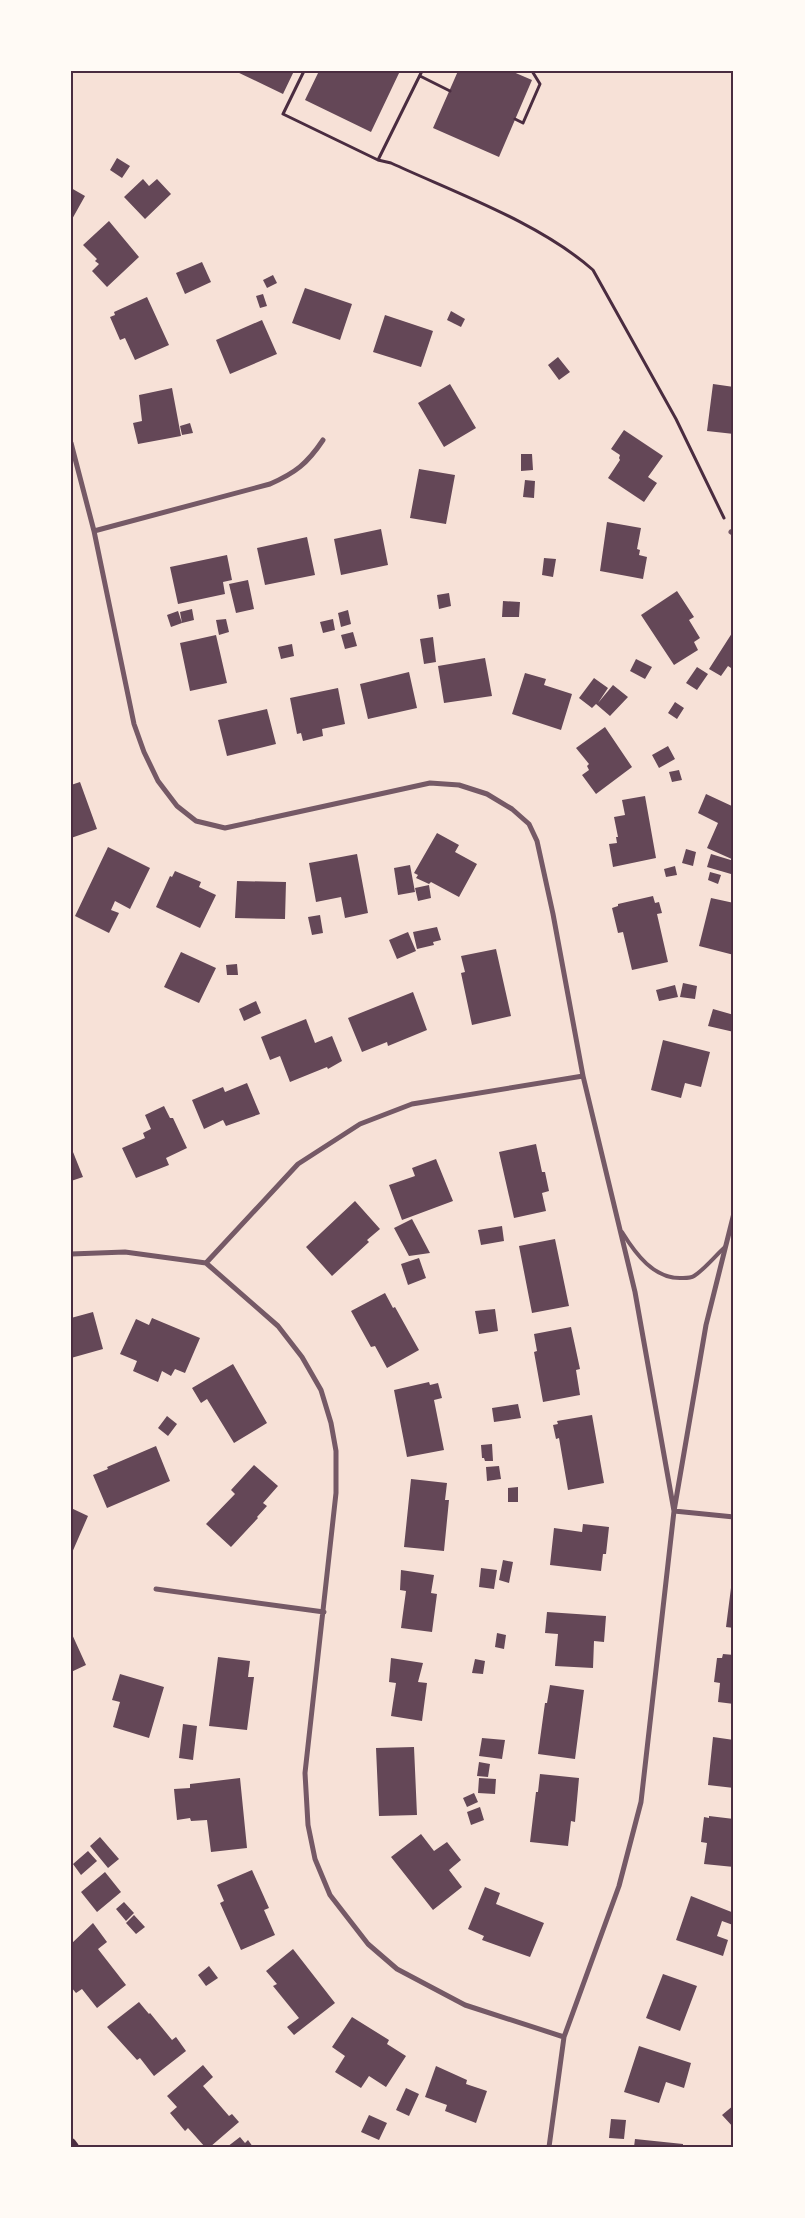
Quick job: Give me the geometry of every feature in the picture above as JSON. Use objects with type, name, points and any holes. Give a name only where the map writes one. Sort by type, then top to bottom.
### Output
[{"type":"main road","points":[[71,2143],[74,2147]]},
{"type":"street","points":[[94,531],[270,484],[294,473],[305,464],[323,440]]},
{"type":"street","points":[[71,443],[94,531],[134,724],[158,780],[177,806],[196,821],[225,828],[430,783],[459,785],[487,794],[512,809],[529,824],[537,841],[550,899],[583,1076],[635,1292],[674,1510]]},
{"type":"street","points":[[206,1263],[298,1164],[360,1124],[412,1104],[583,1076]]},
{"type":"street","points":[[549,2147],[564,2037],[619,1886],[641,1802],[674,1510],[706,1325],[734,1213]]},
{"type":"street","points":[[71,1254],[125,1252],[206,1263],[278,1326],[302,1357],[321,1390],[331,1423],[336,1451],[336,1492],[305,1773],[308,1825],[315,1859],[330,1895],[347,1919],[368,1944],[397,1969],[465,2005],[564,2037]]},
{"type":"street","points":[[674,1510],[734,1517]]},
{"type":"street","points":[[156,1589],[324,1612]]},
{"type":"lane","points":[[621,1230],[636,1254],[656,1271],[679,1279],[693,1278],[726,1245]]},
{"type":"path","points":[[304,71],[283,114],[378,160],[391,163],[500,213],[574,253],[593,270],[676,420],[732,533]]},
{"type":"path","points":[[378,160],[422,71]]},
{"type":"path","points":[[515,119],[523,123],[540,84],[532,71]]},
{"type":"path","points":[[420,76],[450,91]]},
{"type":"building","points":[[235,71],[294,71],[283,94]]},
{"type":"building","points":[[319,71],[400,71],[371,132],[305,100]]},
{"type":"building","points":[[458,71],[511,71],[532,80],[499,157],[433,128]]},
{"type":"building","points":[[117,158],[130,166],[122,178],[110,170]]},
{"type":"building","points":[[143,179],[149,186],[157,179],[171,194],[145,219],[124,197]]},
{"type":"building","points":[[71,188],[85,196],[71,221]]},
{"type":"building","points":[[109,221],[139,257],[107,287],[92,271],[99,264],[95,261],[97,259],[83,245]]},
{"type":"building","points":[[202,262],[211,282],[185,294],[176,273]]},
{"type":"building","points":[[273,275],[277,283],[267,288],[263,280]]},
{"type":"building","points":[[305,288],[352,304],[340,340],[292,323]]},
{"type":"building","points":[[263,294],[267,306],[260,308],[256,296]]},
{"type":"building","points":[[147,297],[169,345],[135,360],[125,338],[120,340],[110,317],[115,315],[114,312]]},
{"type":"building","points":[[451,311],[465,319],[461,327],[447,320]]},
{"type":"building","points":[[385,315],[433,331],[421,367],[373,352]]},
{"type":"building","points":[[262,320],[277,354],[230,374],[216,340]]},
{"type":"building","points":[[558,357],[570,372],[559,380],[548,365]]},
{"type":"building","points":[[450,384],[476,428],[444,447],[418,403]]},
{"type":"building","points":[[713,384],[734,387],[734,434],[707,431]]},
{"type":"building","points":[[172,388],[181,436],[138,444],[133,423],[142,421],[139,395]]},
{"type":"building","points":[[190,423],[193,433],[182,435],[180,426]]},
{"type":"building","points":[[624,430],[663,456],[648,477],[657,483],[644,502],[608,478],[620,460],[620,455],[611,449]]},
{"type":"building","points":[[521,454],[532,454],[533,470],[521,471]]},
{"type":"building","points":[[419,469],[455,475],[446,524],[410,518]]},
{"type":"building","points":[[525,480],[535,481],[534,498],[523,497]]},
{"type":"building","points":[[607,522],[641,528],[637,549],[640,550],[639,555],[647,557],[643,579],[600,571]]},
{"type":"building","points":[[381,529],[388,565],[341,575],[334,539]]},
{"type":"building","points":[[307,537],[315,575],[265,585],[257,548]]},
{"type":"building","points":[[227,555],[232,580],[223,582],[225,594],[178,604],[170,567]]},
{"type":"building","points":[[544,558],[556,559],[553,577],[542,575]]},
{"type":"building","points":[[248,580],[254,609],[236,613],[229,584]]},
{"type":"building","points":[[677,591],[694,617],[689,620],[700,638],[694,642],[698,650],[674,665],[641,615]]},
{"type":"building","points":[[449,593],[451,606],[439,609],[437,595]]},
{"type":"building","points":[[503,601],[520,602],[519,617],[502,617]]},
{"type":"building","points":[[192,609],[194,620],[182,623],[180,612]]},
{"type":"building","points":[[348,610],[351,624],[341,627],[338,613]]},
{"type":"building","points":[[178,611],[182,623],[171,627],[167,615]]},
{"type":"building","points":[[226,619],[229,632],[219,635],[216,620]]},
{"type":"building","points":[[333,619],[335,630],[323,633],[320,622]]},
{"type":"building","points":[[734,630],[734,670],[728,666],[721,676],[709,669]]},
{"type":"building","points":[[353,632],[357,646],[345,649],[341,635]]},
{"type":"building","points":[[216,635],[227,683],[190,691],[180,643]]},
{"type":"building","points":[[433,637],[436,662],[424,664],[420,639]]},
{"type":"building","points":[[292,644],[294,656],[281,659],[278,647]]},
{"type":"building","points":[[485,658],[492,696],[444,703],[438,666]]},
{"type":"building","points":[[636,659],[652,667],[645,679],[630,671]]},
{"type":"building","points":[[697,667],[708,674],[697,690],[686,683]]},
{"type":"building","points":[[409,672],[417,708],[368,719],[360,684]]},
{"type":"building","points":[[525,673],[546,679],[544,685],[572,694],[561,730],[512,714]]},
{"type":"building","points":[[594,678],[608,688],[598,703],[613,685],[628,697],[610,716],[596,704],[592,708],[579,698]]},
{"type":"building","points":[[338,688],[345,724],[322,729],[323,736],[303,741],[301,733],[297,734],[290,698]]},
{"type":"building","points":[[675,702],[684,708],[677,719],[668,713]]},
{"type":"building","points":[[267,709],[276,744],[227,756],[218,720]]},
{"type":"building","points":[[605,727],[632,767],[596,794],[582,775],[589,770],[587,766],[589,764],[576,748]]},
{"type":"building","points":[[668,746],[675,759],[659,768],[652,755]]},
{"type":"building","points":[[679,770],[682,780],[672,782],[669,772]]},
{"type":"building","points":[[80,782],[97,829],[71,838],[71,785]]},
{"type":"building","points":[[706,794],[734,807],[734,860],[707,848],[718,823],[698,813]]},
{"type":"building","points":[[645,796],[656,858],[613,867],[609,844],[617,843],[616,837],[618,837],[614,817],[625,815],[622,800]]},
{"type":"building","points":[[437,833],[459,845],[455,852],[477,864],[459,897],[431,882],[429,884],[416,878],[418,875],[414,873]]},
{"type":"building","points":[[108,847],[150,868],[130,909],[115,901],[111,910],[119,913],[109,933],[75,916]]},
{"type":"building","points":[[686,849],[696,852],[693,866],[682,863]]},
{"type":"building","points":[[357,854],[368,913],[345,918],[341,897],[316,902],[309,863]]},
{"type":"building","points":[[711,854],[734,861],[731,874],[707,867]]},
{"type":"building","points":[[410,865],[415,892],[398,895],[394,868]]},
{"type":"building","points":[[675,866],[677,875],[666,877],[664,869]]},
{"type":"building","points":[[175,871],[201,882],[199,887],[216,895],[200,928],[156,907],[170,876],[172,877]]},
{"type":"building","points":[[710,872],[721,875],[718,884],[708,880]]},
{"type":"building","points":[[237,881],[286,882],[285,919],[235,918]]},
{"type":"building","points":[[429,885],[431,898],[418,901],[415,888]]},
{"type":"building","points":[[653,896],[655,903],[659,902],[662,913],[657,914],[668,962],[632,970],[623,932],[618,933],[612,908],[618,906],[618,904]]},
{"type":"building","points":[[711,898],[734,903],[734,955],[699,946]]},
{"type":"building","points":[[320,915],[323,933],[312,935],[308,917]]},
{"type":"building","points":[[437,927],[441,940],[433,942],[434,945],[417,949],[413,932]]},
{"type":"building","points":[[408,932],[416,951],[397,959],[389,940]]},
{"type":"building","points":[[496,949],[511,1016],[472,1025],[461,973],[465,972],[461,956]]},
{"type":"building","points":[[181,952],[216,968],[199,1003],[164,987]]},
{"type":"building","points":[[237,964],[238,975],[227,975],[226,965]]},
{"type":"building","points":[[683,983],[697,986],[695,999],[680,997]]},
{"type":"building","points":[[675,985],[678,997],[659,1001],[656,990]]},
{"type":"building","points":[[413,992],[427,1030],[388,1046],[387,1042],[362,1052],[348,1018]]},
{"type":"building","points":[[256,1001],[261,1013],[244,1021],[239,1009]]},
{"type":"building","points":[[713,1009],[734,1015],[734,1032],[708,1026]]},
{"type":"building","points":[[306,1019],[315,1043],[332,1036],[342,1061],[328,1069],[327,1067],[290,1082],[280,1056],[270,1060],[261,1037]]},
{"type":"building","points":[[663,1040],[710,1052],[701,1087],[685,1083],[681,1098],[651,1090]]},
{"type":"building","points":[[247,1083],[260,1114],[226,1126],[223,1120],[204,1129],[192,1100],[223,1087],[225,1092]]},
{"type":"building","points":[[164,1106],[170,1118],[173,1118],[187,1148],[166,1158],[169,1165],[136,1178],[122,1148],[145,1138],[143,1133],[151,1129],[145,1115]]},
{"type":"building","points":[[536,1144],[542,1172],[545,1172],[549,1191],[542,1193],[546,1211],[514,1218],[499,1152]]},
{"type":"building","points":[[71,1147],[83,1177],[71,1181]]},
{"type":"building","points":[[436,1159],[453,1201],[402,1220],[389,1185],[415,1176],[412,1168]]},
{"type":"building","points":[[355,1201],[380,1229],[367,1240],[369,1242],[332,1276],[306,1247]]},
{"type":"building","points":[[412,1219],[430,1253],[409,1256],[394,1228]]},
{"type":"building","points":[[502,1226],[504,1241],[481,1245],[478,1230]]},
{"type":"building","points":[[555,1239],[569,1306],[532,1313],[519,1246]]},
{"type":"building","points":[[419,1258],[426,1278],[408,1285],[401,1264]]},
{"type":"building","points":[[385,1293],[419,1350],[387,1368],[375,1346],[371,1347],[351,1311]]},
{"type":"building","points":[[495,1309],[498,1331],[479,1334],[475,1311]]},
{"type":"building","points":[[93,1312],[103,1349],[71,1358],[71,1318]]},
{"type":"building","points":[[152,1318],[200,1338],[185,1373],[175,1369],[171,1376],[162,1371],[158,1382],[133,1371],[137,1361],[120,1354],[136,1319],[149,1325]]},
{"type":"building","points":[[571,1327],[580,1369],[576,1370],[580,1395],[543,1402],[534,1352],[537,1351],[534,1334]]},
{"type":"building","points":[[233,1364],[267,1423],[234,1443],[207,1399],[201,1403],[192,1388]]},
{"type":"building","points":[[429,1382],[430,1385],[438,1383],[442,1398],[434,1400],[444,1450],[407,1457],[394,1390]]},
{"type":"building","points":[[518,1404],[521,1418],[494,1422],[492,1408]]},
{"type":"building","points":[[592,1415],[604,1483],[568,1490],[559,1438],[556,1439],[553,1425],[558,1424],[557,1421]]},
{"type":"building","points":[[167,1416],[177,1424],[168,1436],[158,1428]]},
{"type":"building","points":[[492,1444],[493,1461],[485,1461],[482,1458],[481,1445]]},
{"type":"building","points":[[156,1446],[170,1481],[107,1508],[93,1475]]},
{"type":"building","points":[[254,1465],[278,1486],[263,1503],[267,1506],[258,1518],[231,1547],[206,1524],[235,1494],[231,1490]]},
{"type":"building","points":[[499,1466],[501,1479],[487,1481],[486,1467]]},
{"type":"building","points":[[411,1479],[447,1483],[445,1500],[449,1500],[444,1551],[404,1547]]},
{"type":"building","points":[[518,1487],[518,1502],[508,1502],[508,1488]]},
{"type":"building","points":[[71,1508],[88,1516],[71,1555]]},
{"type":"building","points":[[583,1524],[609,1527],[606,1554],[603,1554],[601,1571],[550,1565],[554,1528],[582,1532]]},
{"type":"building","points":[[503,1560],[513,1562],[509,1583],[499,1580]]},
{"type":"building","points":[[481,1568],[497,1570],[494,1589],[479,1587]]},
{"type":"building","points":[[401,1570],[434,1575],[431,1593],[437,1594],[432,1632],[401,1628],[406,1591],[400,1590]]},
{"type":"building","points":[[732,1580],[734,1580],[734,1628],[726,1627]]},
{"type":"building","points":[[547,1612],[606,1616],[604,1642],[594,1641],[593,1668],[555,1666],[558,1634],[545,1633]]},
{"type":"building","points":[[71,1632],[86,1665],[71,1672]]},
{"type":"building","points":[[497,1633],[506,1635],[504,1649],[495,1647]]},
{"type":"building","points":[[723,1654],[734,1655],[734,1704],[718,1702],[720,1683],[714,1682],[717,1658],[722,1658]]},
{"type":"building","points":[[218,1657],[250,1661],[248,1677],[254,1677],[247,1730],[209,1726]]},
{"type":"building","points":[[391,1658],[423,1663],[418,1682],[427,1683],[422,1721],[391,1716],[396,1683],[389,1682]]},
{"type":"building","points":[[475,1659],[485,1661],[483,1674],[472,1673]]},
{"type":"building","points":[[120,1674],[164,1687],[149,1738],[113,1727],[120,1702],[112,1700]]},
{"type":"building","points":[[550,1685],[584,1690],[575,1759],[538,1754],[545,1703],[547,1703]]},
{"type":"building","points":[[183,1724],[197,1726],[193,1760],[179,1758]]},
{"type":"building","points":[[713,1737],[734,1740],[734,1788],[708,1785]]},
{"type":"building","points":[[482,1738],[505,1740],[502,1759],[479,1756]]},
{"type":"building","points":[[414,1747],[417,1815],[379,1816],[376,1748]]},
{"type":"building","points":[[479,1762],[490,1764],[488,1777],[477,1776]]},
{"type":"building","points":[[540,1774],[579,1778],[575,1822],[571,1821],[568,1846],[530,1842]]},
{"type":"building","points":[[240,1778],[247,1848],[211,1852],[207,1820],[191,1821],[190,1818],[177,1820],[174,1789],[190,1788],[190,1784]]},
{"type":"building","points":[[479,1778],[496,1779],[495,1794],[478,1793]]},
{"type":"building","points":[[474,1793],[478,1802],[467,1807],[463,1798]]},
{"type":"building","points":[[480,1807],[484,1820],[471,1825],[467,1812]]},
{"type":"building","points":[[709,1816],[734,1819],[734,1867],[704,1864],[707,1843],[701,1842],[704,1817],[709,1818]]},
{"type":"building","points":[[421,1834],[434,1851],[447,1842],[461,1860],[449,1870],[462,1887],[433,1910],[391,1857]]},
{"type":"building","points":[[100,1837],[119,1859],[108,1868],[90,1846]]},
{"type":"building","points":[[88,1851],[97,1861],[81,1875],[73,1864]]},
{"type":"building","points":[[252,1870],[269,1908],[264,1910],[275,1935],[241,1950],[220,1903],[224,1901],[217,1885]]},
{"type":"building","points":[[105,1872],[121,1892],[97,1912],[81,1892]]},
{"type":"building","points":[[485,1887],[500,1893],[496,1904],[544,1923],[530,1957],[482,1940],[484,1936],[468,1929]]},
{"type":"building","points":[[691,1896],[734,1913],[733,1925],[722,1921],[717,1936],[728,1940],[723,1956],[676,1940]]},
{"type":"building","points":[[124,1902],[134,1913],[126,1921],[116,1909]]},
{"type":"building","points":[[134,1915],[145,1927],[136,1934],[126,1923]]},
{"type":"building","points":[[93,1923],[107,1942],[98,1949],[126,1985],[97,2008],[82,1989],[76,1993],[71,1987],[71,1944]]},
{"type":"building","points":[[293,1949],[335,2003],[294,2035],[287,2027],[299,2018],[273,1986],[277,1984],[266,1971]]},
{"type":"building","points":[[209,1966],[218,1978],[206,1986],[198,1975]]},
{"type":"building","points":[[663,1974],[697,1986],[680,2031],[646,2018]]},
{"type":"building","points":[[139,2002],[172,2040],[176,2037],[186,2051],[154,2076],[140,2058],[137,2060],[107,2027]]},
{"type":"building","points":[[352,2017],[389,2040],[387,2044],[406,2056],[386,2087],[369,2076],[361,2088],[335,2072],[345,2056],[332,2047]]},
{"type":"building","points":[[639,2046],[691,2063],[684,2088],[666,2082],[659,2103],[624,2092]]},
{"type":"building","points":[[203,2065],[213,2077],[203,2086],[229,2116],[232,2114],[239,2122],[210,2147],[205,2147],[188,2128],[185,2131],[170,2113],[177,2107],[167,2096]]},
{"type":"building","points":[[436,2066],[467,2080],[466,2084],[487,2091],[476,2123],[445,2111],[447,2105],[425,2097]]},
{"type":"building","points":[[406,2088],[419,2094],[409,2116],[396,2110]]},
{"type":"building","points":[[734,2105],[734,2128],[722,2115]]},
{"type":"building","points":[[369,2115],[387,2123],[379,2140],[361,2132]]},
{"type":"building","points":[[611,2119],[626,2120],[624,2139],[609,2138]]},
{"type":"building","points":[[240,2137],[245,2143],[248,2140],[253,2147],[227,2147]]},
{"type":"building","points":[[635,2139],[683,2144],[683,2147],[634,2147]]}]
